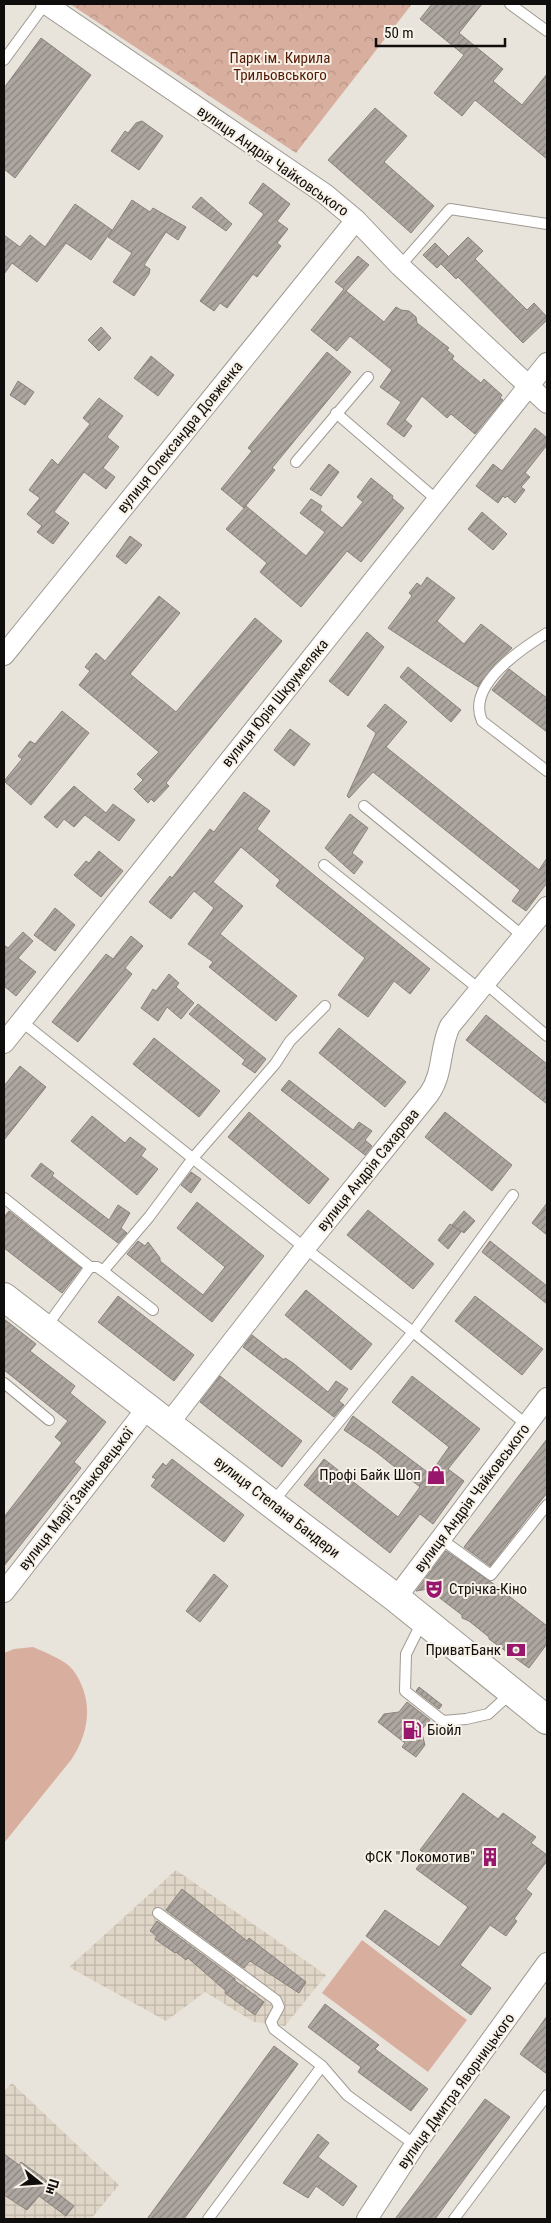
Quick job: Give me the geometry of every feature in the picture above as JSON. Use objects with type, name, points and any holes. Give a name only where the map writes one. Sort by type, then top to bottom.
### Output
[{"type":"street","name":"вулиця Андрія Чайковського","points":[[46,4],[325,194],[356,220],[400,266],[529,384],[547,403]]},
{"type":"street","name":"вулиця Олександра Довженка","points":[[4,655],[356,220]]},
{"type":"street","name":"вулиця Юрія Шкрумеляка","points":[[10,1030],[547,363]]},
{"type":"street","name":"вулиця Андрія Сахарова","points":[[158,1415],[305,1248],[434,1087],[439,1075],[448,1030],[547,907]]},
{"type":"street","name":"вулиця Степана Бандери","points":[[4,1297],[396,1598],[547,1720]]},
{"type":"street","name":"вулиця Андрія Чайковського","points":[[396,1598],[547,1398]]},
{"type":"street","name":"вулиця Марії Заньковецької","points":[[4,1592],[158,1415]]},
{"type":"street","name":"вулиця Дмитра Яворницького","points":[[367,2219],[415,2145],[547,1964]]},
{"type":"lane","points":[[4,60],[46,4]]},
{"type":"lane","points":[[510,4],[547,31]]},
{"type":"lane","points":[[400,266],[450,209],[547,224]]},
{"type":"lane","points":[[296,462],[368,377]]},
{"type":"lane","points":[[336,413],[437,500]]},
{"type":"lane","points":[[547,633],[518,651],[501,668],[481,694],[479,713],[482,721],[547,771]]},
{"type":"lane","points":[[364,806],[523,936]]},
{"type":"lane","points":[[324,865],[547,1036]]},
{"type":"lane","points":[[103,1271],[149,1217],[193,1158],[275,1064],[290,1042],[325,1006]]},
{"type":"lane","points":[[10,1030],[193,1158],[527,1425]]},
{"type":"lane","points":[[272,1504],[413,1332],[513,1195]]},
{"type":"lane","points":[[4,1198],[90,1267],[97,1267],[103,1271],[153,1310]]},
{"type":"lane","points":[[44,1328],[90,1267]]},
{"type":"lane","points":[[4,1383],[50,1420]]},
{"type":"lane","points":[[441,1539],[491,1575],[547,1505]]},
{"type":"lane","points":[[424,1620],[406,1654],[405,1691],[443,1721],[466,1719],[488,1714],[511,1692]]},
{"type":"lane","points":[[158,1913],[276,2000],[279,2007],[270,2022],[271,2026],[322,2066],[346,2095],[415,2145]]},
{"type":"lane","points":[[208,2219],[322,2066]]},
{"type":"lane","points":[[454,2219],[547,2095]]},
{"type":"shaded area","points":[[176,1870],[326,1975],[285,2026],[254,2022],[205,1992],[166,2021],[69,1967]]},
{"type":"shaded area","points":[[12,2083],[119,2185],[91,2219],[4,2219],[4,2091]]},
{"type":"green space","name":"Парк ім. Кирила Трильовського","points":[[70,4],[412,4],[296,153]]},
{"type":"green space","points":[[33,1647],[60,1659],[73,1670],[80,1681],[87,1704],[86,1727],[71,1760],[4,1843],[4,1653],[14,1649]]},
{"type":"green space","points":[[362,1940],[467,2020],[428,2072],[322,1993]]},
{"type":"building","points":[[432,4],[482,4],[459,33],[503,69],[493,81],[522,105],[547,74],[547,159],[475,100],[462,116],[434,93],[464,55],[420,19]]},
{"type":"building","points":[[41,38],[91,75],[15,178],[4,169],[4,88]]},
{"type":"building","points":[[375,108],[407,136],[384,162],[434,206],[411,233],[328,160]]},
{"type":"building","points":[[142,121],[163,136],[139,170],[111,151],[125,131],[128,133],[136,123]]},
{"type":"building","points":[[263,183],[290,204],[277,221],[288,229],[277,243],[281,246],[257,277],[253,274],[227,308],[220,303],[214,311],[200,301],[264,214],[249,203]]},
{"type":"building","points":[[201,197],[232,224],[226,231],[192,207]]},
{"type":"building","points":[[132,200],[150,212],[153,208],[186,227],[178,240],[166,232],[144,265],[150,269],[149,274],[134,296],[113,282],[132,253],[108,237]]},
{"type":"building","points":[[75,204],[112,230],[91,260],[66,243],[37,282],[12,263],[4,274],[4,235],[20,247],[30,235],[45,247]]},
{"type":"building","points":[[468,237],[483,251],[475,259],[527,310],[534,303],[547,317],[547,320],[523,343],[458,277],[456,279],[441,264]]},
{"type":"building","points":[[435,243],[448,256],[437,268],[423,255]]},
{"type":"building","points":[[358,256],[369,265],[346,291],[384,322],[396,307],[409,311],[416,317],[417,323],[449,348],[447,350],[454,356],[452,359],[481,383],[484,379],[502,395],[500,398],[503,400],[475,434],[451,414],[447,418],[422,396],[405,420],[412,426],[404,437],[387,424],[401,402],[380,387],[392,370],[350,336],[337,351],[311,330],[344,289],[335,282]]},
{"type":"building","points":[[101,327],[111,338],[99,351],[88,340]]},
{"type":"building","points":[[327,352],[351,372],[272,468],[275,470],[244,508],[221,489],[252,451],[248,448]]},
{"type":"building","points":[[151,356],[174,375],[158,396],[134,378]]},
{"type":"building","points":[[18,381],[34,392],[25,405],[10,395]]},
{"type":"building","points":[[99,398],[123,416],[107,437],[119,447],[103,468],[115,477],[106,489],[84,472],[54,512],[69,523],[53,544],[37,532],[42,526],[27,514],[40,498],[29,490],[52,459],[58,465],[90,424],[83,418]]},
{"type":"building","points":[[535,428],[547,438],[547,445],[525,473],[530,477],[521,487],[525,490],[515,503],[507,496],[505,498],[503,496],[498,503],[476,486],[493,464],[502,471]]},
{"type":"building","points":[[329,464],[339,472],[321,496],[310,489]]},
{"type":"building","points":[[371,478],[404,508],[361,562],[347,551],[301,607],[260,572],[267,563],[226,529],[246,506],[306,556],[325,532],[300,513],[311,499],[322,506],[320,510],[342,528],[363,502],[357,497]]},
{"type":"building","points":[[482,512],[507,534],[493,550],[468,529]]},
{"type":"building","points":[[130,536],[142,545],[126,564],[116,556]]},
{"type":"building","points":[[427,577],[455,598],[437,621],[464,644],[481,624],[512,648],[494,665],[478,687],[388,628],[412,596],[409,593],[417,583],[421,586]]},
{"type":"building","points":[[159,596],[180,613],[130,674],[176,712],[255,618],[282,641],[166,783],[169,786],[154,802],[151,799],[148,803],[134,789],[143,780],[137,774],[159,752],[79,685],[90,671],[85,667],[96,653],[105,661]]},
{"type":"building","points":[[367,632],[384,647],[348,696],[329,681]]},
{"type":"building","points":[[408,667],[461,710],[451,722],[400,677]]},
{"type":"building","points":[[509,669],[547,698],[547,732],[492,690]]},
{"type":"building","points":[[385,704],[407,722],[386,747],[539,870],[547,858],[547,883],[526,911],[512,901],[520,890],[373,772],[349,798],[347,796],[376,733],[367,726]]},
{"type":"building","points":[[62,711],[89,733],[31,805],[4,781],[22,759],[18,756],[30,741],[35,744]]},
{"type":"building","points":[[290,729],[310,744],[294,766],[274,750]]},
{"type":"building","points":[[74,786],[106,813],[113,804],[135,820],[119,841],[85,815],[74,827],[64,819],[57,828],[44,817]]},
{"type":"building","points":[[244,792],[270,811],[257,829],[430,969],[410,994],[394,981],[368,1017],[338,995],[365,958],[276,886],[280,880],[241,847],[213,882],[243,906],[220,934],[297,996],[276,1021],[209,967],[213,962],[188,944],[214,908],[194,891],[171,919],[149,902],[170,876],[172,878],[210,829],[214,832]]},
{"type":"building","points":[[350,814],[368,828],[352,853],[363,862],[354,874],[325,848]]},
{"type":"building","points":[[99,851],[123,871],[101,897],[74,875],[86,861],[89,863]]},
{"type":"building","points":[[55,908],[75,925],[55,951],[34,935]]},
{"type":"building","points":[[23,932],[33,941],[18,958],[36,972],[16,996],[4,986],[4,945],[8,948]]},
{"type":"building","points":[[131,936],[143,946],[125,968],[132,974],[78,1042],[52,1022],[106,954],[113,959]]},
{"type":"building","points":[[169,974],[179,983],[176,987],[194,1003],[181,1019],[167,1007],[158,1021],[141,1008],[153,989],[156,991]]},
{"type":"building","points":[[198,1004],[266,1059],[255,1073],[242,1064],[245,1060],[189,1014]]},
{"type":"building","points":[[486,1015],[547,1064],[547,1104],[466,1040]]},
{"type":"building","points":[[339,1028],[406,1082],[385,1107],[319,1053]]},
{"type":"building","points":[[154,1038],[220,1091],[199,1117],[133,1064]]},
{"type":"building","points":[[20,1066],[46,1087],[4,1140],[4,1086]]},
{"type":"building","points":[[289,1080],[353,1130],[359,1122],[372,1131],[365,1140],[372,1146],[365,1155],[281,1090]]},
{"type":"building","points":[[249,1112],[329,1179],[309,1204],[228,1137]]},
{"type":"building","points":[[445,1112],[512,1165],[492,1191],[425,1137]]},
{"type":"building","points":[[92,1116],[125,1143],[130,1137],[146,1149],[141,1156],[158,1169],[137,1195],[71,1141]]},
{"type":"building","points":[[41,1163],[54,1173],[52,1176],[109,1220],[118,1205],[130,1213],[121,1228],[127,1233],[118,1243],[31,1176]]},
{"type":"building","points":[[191,1172],[201,1179],[191,1193],[181,1185]]},
{"type":"building","points":[[197,1202],[264,1256],[212,1322],[127,1254],[138,1241],[145,1246],[148,1242],[160,1258],[160,1261],[203,1295],[225,1267],[177,1228]]},
{"type":"building","points":[[547,1203],[547,1235],[532,1223]]},
{"type":"building","points":[[368,1210],[434,1264],[413,1289],[347,1235]]},
{"type":"building","points":[[9,1211],[81,1268],[62,1293],[4,1248],[4,1217]]},
{"type":"building","points":[[464,1211],[475,1221],[464,1233],[452,1225]]},
{"type":"building","points":[[450,1224],[461,1232],[448,1249],[438,1240]]},
{"type":"building","points":[[490,1241],[547,1286],[547,1304],[482,1252]]},
{"type":"building","points":[[306,1290],[372,1344],[351,1370],[285,1315]]},
{"type":"building","points":[[118,1296],[194,1355],[174,1381],[98,1322]]},
{"type":"building","points":[[475,1296],[543,1349],[522,1375],[455,1321]]},
{"type":"building","points":[[4,1319],[36,1344],[30,1351],[75,1386],[70,1393],[106,1422],[74,1462],[81,1468],[4,1566],[4,1517],[62,1443],[55,1437],[68,1421],[4,1370]]},
{"type":"building","points":[[252,1335],[284,1360],[285,1358],[293,1363],[328,1392],[336,1381],[348,1389],[339,1401],[344,1405],[334,1417],[243,1347]]},
{"type":"building","points":[[220,1376],[302,1441],[282,1467],[200,1402]]},
{"type":"building","points":[[412,1376],[480,1429],[448,1469],[464,1481],[433,1524],[420,1514],[390,1553],[304,1485],[324,1459],[398,1517],[420,1487],[376,1452],[344,1430],[353,1416],[430,1474],[449,1447],[392,1402]]},
{"type":"building","points":[[547,1439],[547,1493],[490,1566],[464,1547]]},
{"type":"building","points":[[172,1459],[244,1515],[224,1542],[151,1486],[156,1479],[152,1477],[163,1463],[166,1466]]},
{"type":"building","points":[[446,1551],[491,1582],[547,1626],[547,1644],[529,1668],[489,1639],[469,1621],[462,1618],[462,1615],[428,1589],[416,1591]]},
{"type":"building","points":[[214,1574],[228,1586],[200,1622],[186,1611]]},
{"type":"building","points":[[419,1687],[442,1705],[439,1709],[416,1691]]},
{"type":"building","points":[[407,1702],[430,1720],[421,1730],[425,1745],[416,1757],[402,1747],[405,1743],[378,1722],[384,1714],[399,1712]]},
{"type":"building","points":[[463,1793],[498,1819],[503,1813],[536,1837],[531,1843],[547,1855],[547,1861],[526,1889],[532,1894],[514,1919],[517,1921],[506,1936],[490,1925],[460,1965],[491,1988],[471,2015],[366,1936],[385,1910],[439,1947],[468,1907],[416,1869],[427,1855],[420,1850]]},
{"type":"building","points":[[182,1889],[247,1941],[249,1938],[306,1982],[299,1993],[250,1961],[244,1968],[166,1910]]},
{"type":"building","points":[[157,1921],[264,2002],[255,2015],[225,1993],[226,1991],[188,1958],[186,1960],[155,1939],[157,1936],[150,1931]]},
{"type":"building","points":[[325,2004],[379,2045],[375,2049],[428,2089],[411,2111],[358,2072],[361,2067],[308,2027]]},
{"type":"building","points":[[547,2016],[547,2074],[520,2054]]},
{"type":"building","points":[[274,2046],[298,2064],[184,2219],[147,2219]]},
{"type":"building","points":[[485,2099],[510,2117],[435,2219],[395,2219]]},
{"type":"building","points":[[318,2134],[329,2143],[318,2157],[357,2186],[343,2206],[316,2186],[308,2198],[283,2183]]},
{"type":"building","points":[[4,2154],[19,2165],[21,2162],[42,2177],[50,2184],[48,2186],[74,2206],[66,2216],[39,2196],[27,2210],[4,2195]]},
{"type":"place","name":"Профі Байк Шоп","points":[[436,1475]]},
{"type":"place","name":"Стрічка-Кіно","points":[[434,1589]]},
{"type":"place","name":"ПриватБанк","points":[[516,1650]]},
{"type":"place","name":"Біойл","points":[[412,1730]]},
{"type":"place","name":"ФСК \"Локомотив\"","points":[[490,1857]]}]
